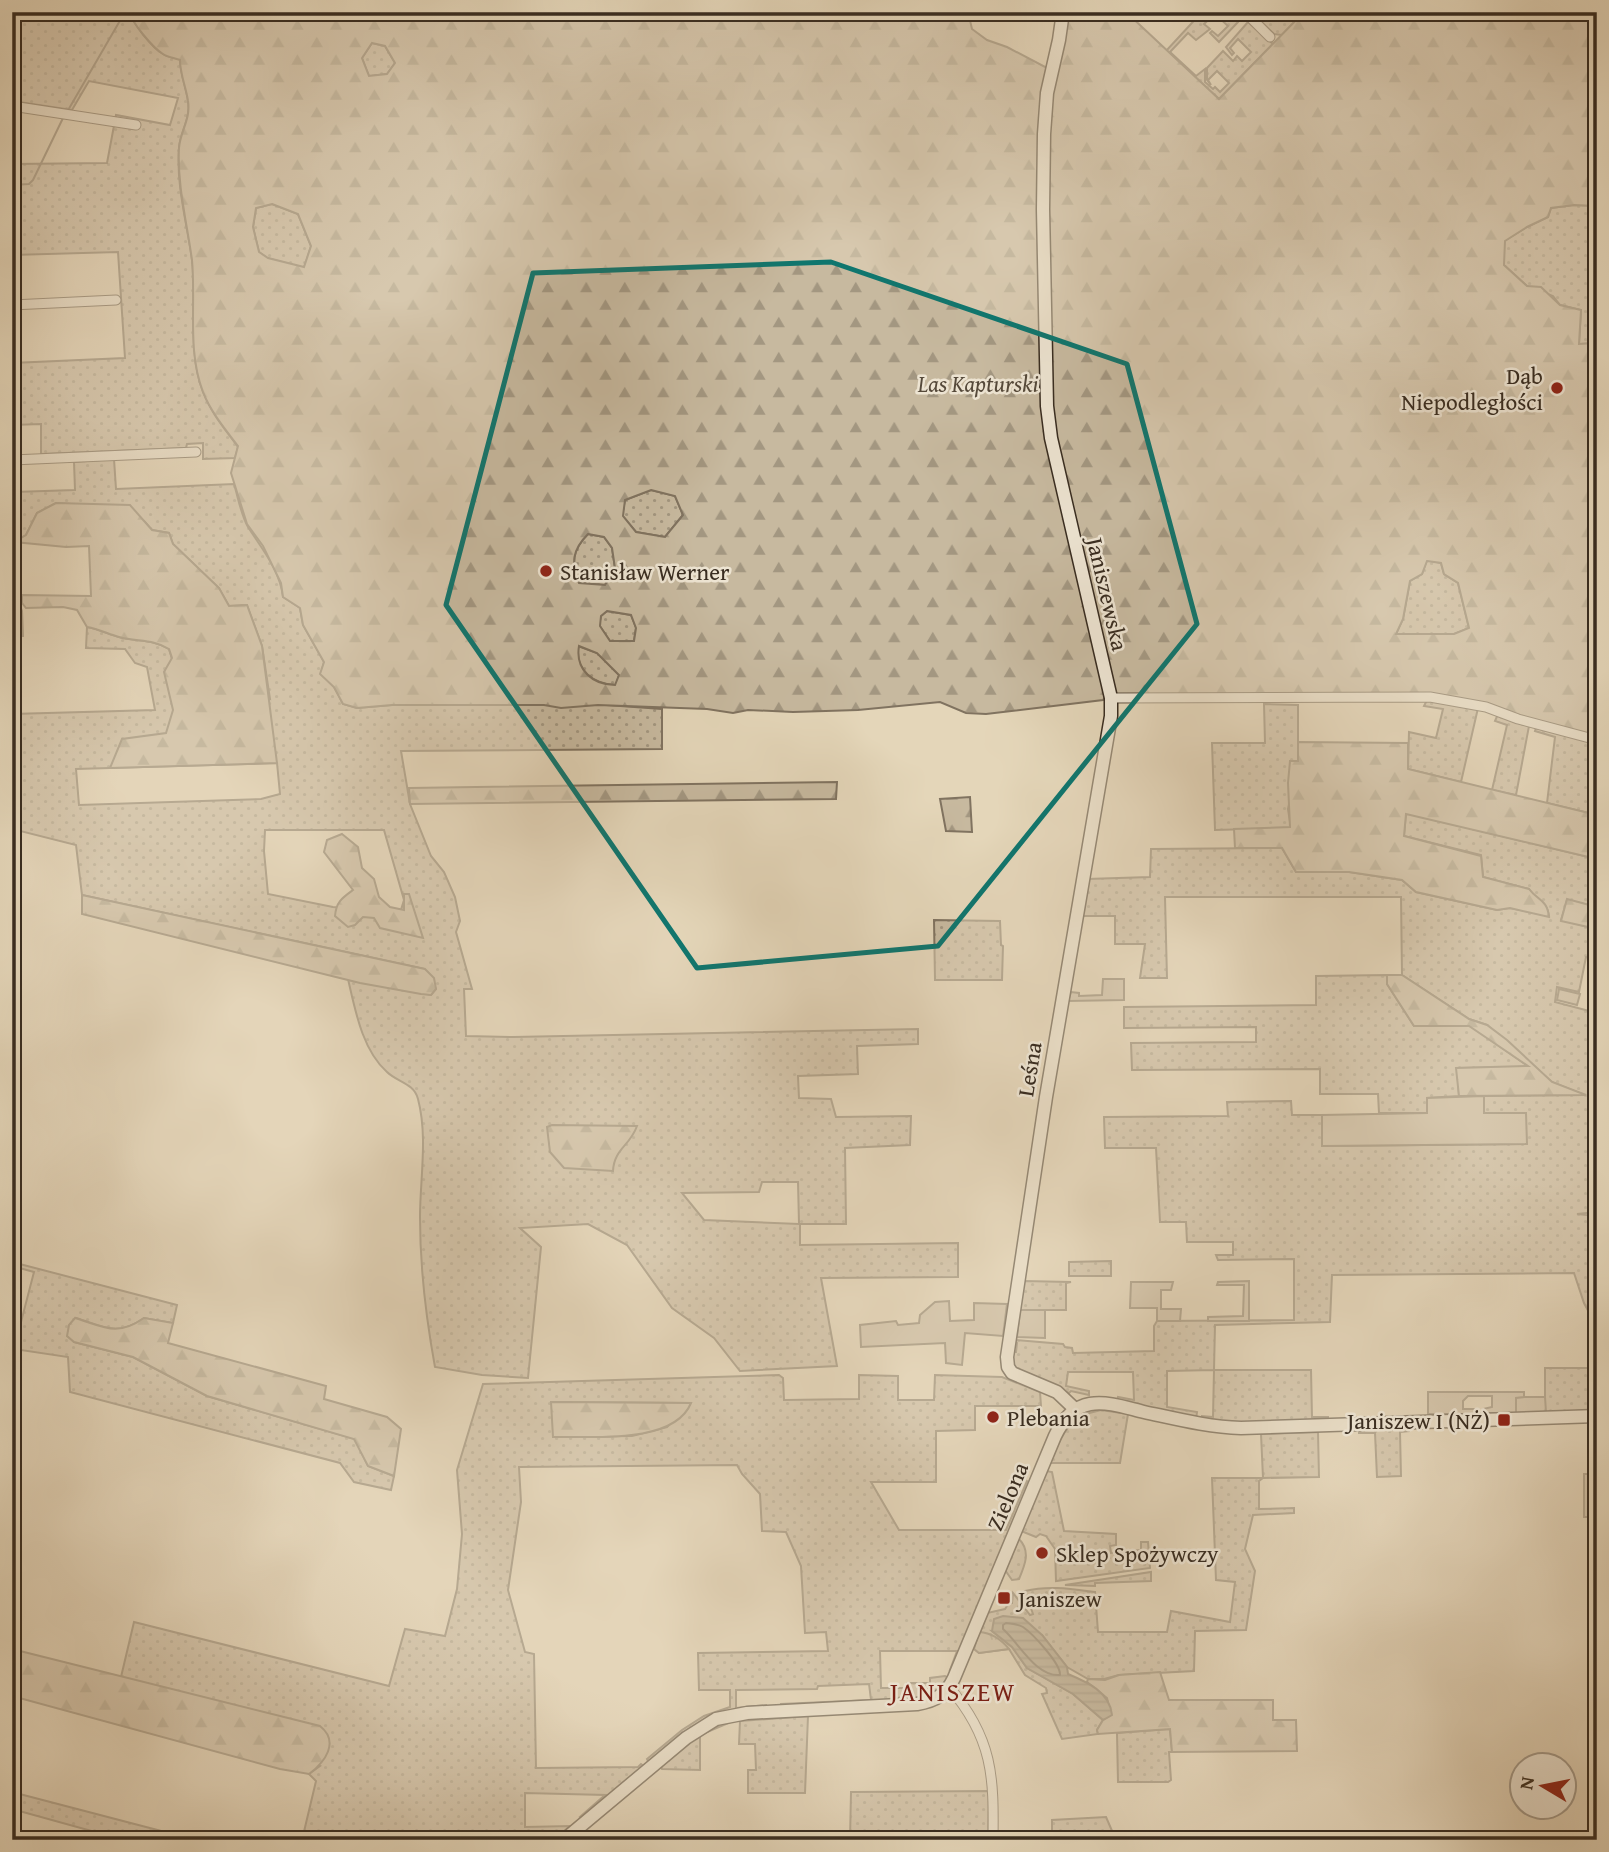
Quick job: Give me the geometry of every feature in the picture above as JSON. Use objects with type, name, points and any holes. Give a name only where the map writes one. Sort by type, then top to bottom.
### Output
[{"type":"street","name":"Janiszewska","points":[[1063,12],[1047,93],[1044,134],[1047,398],[1051,438],[1111,698]]},
{"type":"street","points":[[1245,12],[1270,37]]},
{"type":"street","points":[[12,106],[136,125]]},
{"type":"street","points":[[12,305],[116,300]]},
{"type":"street","points":[[12,460],[196,452]]},
{"type":"street","points":[[1111,698],[1430,697],[1486,707],[1525,721],[1597,740]]},
{"type":"street","name":"Leśna","points":[[1076,1410],[1057,1392],[1012,1373],[1007,1357],[1044,1109],[1110,725],[1111,698]]},
{"type":"street","points":[[1076,1410],[1090,1404],[1103,1404],[1207,1425],[1241,1428],[1597,1416]]},
{"type":"street","name":"Zielona","points":[[949,1687],[1055,1436],[1061,1424],[1076,1410]]},
{"type":"street","points":[[564,1840],[686,1738],[716,1719],[747,1713],[917,1704],[933,1700],[949,1687],[980,1736],[989,1759],[994,1788],[993,1840]]},
{"type":"highlighted area","points":[[831,262],[1127,364],[1197,624],[938,946],[697,968],[446,605],[533,273]]},
{"type":"green space","points":[[12,12],[130,12],[138,28],[154,46],[165,55],[180,59],[189,108],[178,162],[192,260],[195,360],[206,400],[238,447],[235,458],[203,459],[203,443],[187,444],[186,448],[41,454],[41,424],[12,425],[12,363],[125,358],[118,252],[12,255],[12,164],[107,163],[116,115],[170,125],[178,98],[89,81],[72,110],[12,101],[12,81],[18,70],[12,68]]},
{"type":"green space","name":"Las Kapturski","points":[[130,12],[349,12],[367,17],[369,12],[968,12],[972,29],[987,40],[1007,47],[1047,68],[1066,12],[1126,12],[1219,99],[1304,12],[1597,12],[1597,206],[1551,208],[1548,217],[1505,241],[1504,265],[1527,286],[1541,287],[1560,305],[1581,310],[1579,344],[1597,343],[1597,736],[1414,694],[1105,697],[1103,700],[986,714],[966,713],[940,702],[858,710],[748,710],[733,713],[707,709],[598,705],[561,708],[544,705],[392,705],[357,708],[343,704],[334,687],[320,674],[324,662],[303,625],[300,608],[283,597],[281,583],[263,546],[247,524],[231,473],[238,446],[210,406],[198,376],[194,344],[192,260],[179,162],[180,142],[189,108],[187,96],[180,60],[159,51],[134,22]],"holes":[[[372,43],[385,46],[395,63],[387,74],[369,76],[362,58]],[[272,204],[298,214],[311,246],[304,267],[268,258],[259,252],[253,227],[256,208]],[[651,490],[675,496],[683,515],[665,537],[636,532],[623,516],[625,500]],[[588,534],[604,537],[612,548],[615,568],[605,585],[579,583],[574,563],[579,546]],[[1427,561],[1441,563],[1444,574],[1458,583],[1469,628],[1454,634],[1396,634],[1403,619],[1410,581],[1422,574]],[[607,611],[631,615],[636,628],[634,641],[610,641],[600,626],[601,616]],[[579,646],[597,653],[619,675],[615,685],[593,679],[580,662]]]},
{"type":"green space","points":[[1202,12],[1226,12],[1221,18],[1224,20],[1231,12],[1238,12],[1238,22],[1219,42],[1210,33],[1212,31],[1218,36],[1228,26],[1215,14],[1204,24],[1210,29],[1196,40],[1188,33],[1170,52],[1196,76],[1205,69],[1205,82],[1213,89],[1215,87],[1220,92],[1229,83],[1217,71],[1208,80],[1211,85],[1207,80],[1207,68],[1223,51],[1233,61],[1237,56],[1242,61],[1251,52],[1238,39],[1230,48],[1234,53],[1232,55],[1226,47],[1248,22],[1273,44],[1219,99],[1166,51]]},
{"type":"green space","points":[[1251,12],[1304,12],[1282,35],[1274,34]]},
{"type":"green space","points":[[372,43],[385,46],[395,63],[387,74],[369,76],[362,58]]},
{"type":"green space","points":[[272,204],[298,214],[311,246],[304,268],[267,258],[259,252],[253,227],[256,208]]},
{"type":"green space","points":[[1597,206],[1597,343],[1579,344],[1581,310],[1560,305],[1553,296],[1527,286],[1504,265],[1504,241],[1548,217],[1551,208]]},
{"type":"green space","points":[[114,459],[116,489],[234,484],[246,522],[274,569],[283,597],[300,608],[303,625],[324,662],[321,674],[334,687],[343,704],[357,708],[565,702],[662,709],[662,749],[401,751],[410,804],[431,856],[444,872],[455,897],[460,921],[456,932],[472,989],[464,989],[466,1036],[918,1029],[918,1044],[857,1046],[858,1074],[798,1076],[799,1098],[831,1099],[836,1117],[911,1116],[910,1145],[845,1148],[846,1224],[800,1224],[800,1245],[958,1243],[958,1277],[821,1278],[837,1366],[740,1371],[714,1338],[672,1308],[627,1245],[588,1224],[520,1228],[541,1247],[528,1378],[482,1375],[435,1367],[421,1255],[423,1128],[418,1099],[413,1089],[387,1072],[371,1052],[361,1028],[348,979],[431,995],[436,989],[424,969],[82,895],[76,845],[16,830],[12,823],[18,799],[12,797],[12,714],[155,710],[147,667],[135,663],[125,649],[86,648],[87,627],[163,646],[169,649],[172,659],[270,699],[262,646],[247,605],[229,606],[219,588],[173,544],[169,533],[152,530],[144,521],[85,505],[56,503],[37,513],[26,535],[14,542],[13,586],[22,611],[23,636],[12,636],[12,464],[14,492],[75,490],[74,462]],"holes":[[[277,763],[280,794],[261,799],[79,805],[76,769]],[[265,830],[384,830],[404,900],[400,913],[333,907],[268,894]],[[762,1182],[798,1182],[799,1224],[704,1220],[682,1193],[759,1192]]]},
{"type":"green space","points":[[651,490],[675,496],[683,515],[665,537],[636,532],[622,516],[625,500]]},
{"type":"green space","points":[[56,503],[130,505],[152,530],[169,533],[173,544],[219,588],[229,606],[247,605],[262,646],[277,763],[110,768],[122,739],[166,733],[173,710],[164,672],[172,658],[169,649],[157,644],[119,637],[87,627],[77,610],[63,607],[26,608],[22,603],[22,595],[91,596],[89,546],[66,547],[14,542],[26,535],[37,513]]},
{"type":"green space","points":[[588,534],[604,537],[612,548],[615,568],[605,585],[579,583],[576,576],[574,557]]},
{"type":"green space","points":[[1427,560],[1441,563],[1444,574],[1458,583],[1469,628],[1454,634],[1396,634],[1403,619],[1410,581],[1422,574]]},
{"type":"green space","points":[[607,611],[631,615],[636,628],[634,641],[610,641],[599,625],[601,616]]},
{"type":"green space","points":[[578,646],[597,653],[619,675],[616,685],[600,682],[587,674],[579,662]]},
{"type":"green space","points":[[1427,700],[1478,708],[1461,782],[1408,769],[1409,732],[1436,738],[1443,709],[1424,706]]},
{"type":"green space","points":[[1264,704],[1298,705],[1298,761],[1288,809],[1291,828],[1215,830],[1212,743],[1265,743]]},
{"type":"green space","points":[[1498,714],[1529,726],[1516,795],[1492,790],[1507,725],[1495,721]]},
{"type":"green space","points":[[1536,728],[1597,742],[1597,815],[1547,803],[1555,737],[1535,731]]},
{"type":"green space","points":[[1298,742],[1408,743],[1408,769],[1597,815],[1597,859],[1406,814],[1404,836],[1481,856],[1483,877],[1529,889],[1544,903],[1549,917],[1510,908],[1497,910],[1416,892],[1402,880],[1349,872],[1296,872],[1282,848],[1235,848],[1234,829],[1290,827],[1290,761],[1298,761]]},
{"type":"green space","points":[[837,782],[836,799],[410,804],[409,788]]},
{"type":"green space","points":[[970,797],[972,832],[946,831],[940,799]]},
{"type":"green space","points":[[1406,813],[1597,859],[1597,907],[1567,900],[1561,920],[1597,929],[1597,959],[1586,957],[1579,992],[1557,987],[1555,1002],[1597,1013],[1597,1212],[1577,1214],[1597,1216],[1597,1320],[1593,1320],[1584,1303],[1574,1273],[1332,1275],[1330,1322],[1215,1325],[1214,1370],[1167,1371],[1167,1407],[1197,1412],[1196,1419],[1117,1402],[1118,1397],[1134,1400],[1133,1372],[1068,1372],[1066,1386],[1089,1391],[1089,1395],[1071,1391],[1069,1393],[1027,1377],[1012,1365],[1011,1352],[1016,1352],[1017,1343],[1013,1342],[1016,1340],[1063,1344],[1072,1348],[1073,1353],[1154,1351],[1154,1326],[1157,1321],[1294,1320],[1294,1259],[1218,1260],[1216,1255],[1233,1255],[1233,1242],[1187,1242],[1186,1222],[1160,1222],[1156,1148],[1105,1148],[1104,1117],[1228,1116],[1227,1102],[1291,1101],[1292,1115],[1322,1115],[1323,1146],[1526,1144],[1526,1113],[1484,1113],[1484,1096],[1584,1095],[1552,1082],[1487,1025],[1469,1019],[1402,975],[1401,897],[1165,897],[1167,978],[1140,978],[1145,944],[1115,944],[1115,916],[1080,916],[1087,879],[1150,877],[1151,849],[1282,848],[1296,872],[1349,872],[1402,880],[1416,892],[1497,910],[1510,908],[1549,916],[1544,904],[1529,889],[1483,877],[1481,855],[1404,836]]},
{"type":"green space","points":[[342,834],[358,847],[362,868],[374,879],[379,897],[390,907],[404,910],[404,894],[409,894],[423,938],[380,928],[374,918],[363,917],[355,925],[348,927],[335,916],[340,901],[353,890],[324,852],[327,840]]},
{"type":"green space","points":[[82,895],[425,969],[434,978],[436,989],[431,995],[360,983],[82,914]]},
{"type":"green space","points":[[1567,899],[1597,907],[1597,929],[1561,921]]},
{"type":"green space","points":[[934,920],[1000,921],[1003,946],[1002,980],[935,980]]},
{"type":"green space","points":[[1387,975],[1387,984],[1414,1026],[1469,1025],[1529,1067],[1457,1068],[1459,1096],[1427,1098],[1427,1113],[1379,1113],[1378,1094],[1320,1094],[1320,1069],[1132,1070],[1131,1043],[1256,1042],[1256,1027],[1124,1028],[1124,1007],[1316,1005],[1316,976]]},
{"type":"green space","points":[[1387,975],[1402,975],[1469,1019],[1487,1025],[1552,1082],[1586,1095],[1459,1096],[1456,1068],[1528,1066],[1469,1026],[1414,1026],[1387,984]]},
{"type":"green space","points":[[1103,979],[1124,979],[1124,1000],[1068,1001],[1071,992],[1079,993],[1079,996],[1102,995]]},
{"type":"green space","points":[[1559,989],[1580,994],[1577,1005],[1557,1000]]},
{"type":"green space","points":[[1484,1096],[1484,1113],[1526,1113],[1527,1144],[1322,1146],[1322,1115],[1427,1113],[1427,1098]]},
{"type":"green space","points":[[637,1126],[619,1152],[613,1171],[564,1168],[550,1152],[547,1127]]},
{"type":"green space","points":[[1111,1261],[1111,1276],[1069,1276],[1069,1262]]},
{"type":"green space","points":[[12,1262],[177,1305],[173,1323],[144,1318],[118,1329],[76,1318],[74,1342],[133,1357],[207,1396],[355,1439],[368,1466],[394,1476],[391,1490],[354,1482],[340,1463],[70,1392],[68,1357],[14,1349],[34,1272],[12,1266]]},
{"type":"green space","points":[[1024,1281],[1071,1282],[1066,1283],[1066,1310],[1020,1310],[1017,1337],[1013,1336]]},
{"type":"green space","points":[[1249,1281],[1249,1321],[1208,1321],[1208,1317],[1243,1316],[1244,1285],[1217,1285],[1218,1282]]},
{"type":"green space","points":[[1131,1282],[1173,1282],[1171,1290],[1161,1290],[1161,1309],[1181,1309],[1180,1321],[1157,1321],[1157,1308],[1130,1308]]},
{"type":"green space","points":[[949,1301],[950,1321],[974,1320],[974,1303],[1007,1304],[1003,1336],[965,1333],[962,1365],[946,1363],[945,1343],[861,1347],[860,1325],[896,1321],[898,1325],[919,1323],[920,1315],[935,1302]]},
{"type":"green space","points":[[1020,1310],[1045,1310],[1045,1338],[1017,1337]]},
{"type":"green space","points":[[75,1318],[118,1329],[144,1318],[173,1323],[168,1343],[326,1386],[324,1399],[387,1417],[401,1429],[394,1476],[368,1466],[354,1439],[207,1396],[133,1357],[74,1342],[67,1336],[69,1325]]},
{"type":"green space","points":[[1545,1368],[1594,1368],[1594,1406],[1589,1407],[1586,1413],[1482,1416],[1481,1414],[1545,1412]]},
{"type":"green space","points":[[1214,1370],[1311,1370],[1312,1417],[1328,1417],[1328,1423],[1274,1424],[1202,1420],[1202,1416],[1213,1417]]},
{"type":"green space","points":[[779,1375],[783,1378],[784,1400],[859,1399],[859,1375],[898,1376],[898,1400],[934,1400],[935,1375],[1002,1377],[1040,1392],[1041,1406],[975,1406],[975,1430],[936,1431],[936,1482],[871,1482],[899,1530],[1006,1530],[1027,1481],[1031,1483],[954,1670],[950,1670],[957,1651],[880,1651],[881,1688],[906,1688],[907,1683],[930,1683],[930,1678],[949,1678],[932,1698],[781,1707],[781,1704],[871,1700],[869,1684],[818,1686],[817,1689],[736,1690],[736,1708],[766,1707],[736,1710],[649,1763],[647,1759],[682,1730],[704,1716],[730,1707],[730,1690],[699,1690],[698,1653],[828,1651],[826,1632],[805,1633],[801,1566],[786,1532],[762,1531],[760,1494],[737,1465],[519,1467],[521,1502],[508,1590],[525,1652],[534,1654],[536,1768],[638,1767],[641,1764],[645,1767],[583,1819],[580,1817],[605,1795],[525,1793],[525,1827],[570,1826],[554,1840],[302,1840],[316,1781],[309,1774],[320,1766],[121,1677],[134,1622],[389,1686],[405,1629],[445,1636],[457,1589],[462,1534],[457,1470],[483,1384]],"holes":[[[552,1402],[690,1403],[667,1427],[632,1436],[554,1437]]]},
{"type":"green space","points":[[1428,1392],[1524,1392],[1524,1397],[1516,1398],[1516,1413],[1483,1413],[1483,1409],[1492,1407],[1492,1396],[1468,1396],[1463,1401],[1463,1409],[1475,1409],[1475,1414],[1428,1414]]},
{"type":"green space","points":[[1516,1397],[1545,1397],[1546,1412],[1516,1413]]},
{"type":"green space","points":[[551,1402],[691,1403],[682,1416],[667,1426],[650,1432],[608,1437],[553,1437]]},
{"type":"green space","points":[[1101,1410],[1128,1414],[1120,1463],[1050,1463],[1068,1428],[1081,1417]]},
{"type":"green space","points":[[1588,1424],[1597,1424],[1597,1517],[1584,1517],[1584,1474],[1588,1474]]},
{"type":"green space","points":[[1409,1429],[1400,1432],[1401,1476],[1377,1477],[1375,1433],[1359,1433],[1359,1430]]},
{"type":"green space","points":[[1318,1432],[1319,1477],[1263,1478],[1261,1434]]},
{"type":"green space","points":[[1046,1471],[1052,1472],[1064,1531],[1116,1534],[1116,1545],[1110,1546],[1111,1553],[1141,1550],[1141,1542],[1148,1542],[1150,1568],[1056,1581],[1055,1549],[1046,1536],[1040,1534],[1036,1537],[1021,1531]]},
{"type":"green space","points":[[1212,1478],[1263,1478],[1259,1481],[1259,1509],[1294,1508],[1294,1513],[1253,1515],[1245,1549],[1255,1571],[1246,1630],[1195,1631],[1194,1671],[1088,1679],[1067,1667],[1042,1635],[992,1631],[1012,1647],[1027,1668],[1073,1694],[1103,1720],[1097,1730],[1098,1734],[1062,1739],[1042,1694],[1047,1693],[1046,1688],[1025,1675],[1009,1649],[979,1653],[974,1649],[987,1613],[1005,1609],[1012,1603],[1013,1593],[1030,1615],[1033,1614],[1025,1591],[1043,1588],[1095,1592],[1098,1632],[1167,1632],[1171,1611],[1230,1622],[1235,1582],[1216,1580]]},
{"type":"green space","points":[[1019,1539],[1025,1548],[1026,1558],[1019,1579],[1012,1580],[1005,1570]]},
{"type":"green space","points":[[1151,1572],[1151,1581],[1095,1583],[1095,1586],[1065,1585]]},
{"type":"green space","points":[[979,1632],[996,1637],[1009,1649],[979,1653],[974,1649]]},
{"type":"green space","points":[[12,1649],[320,1726],[326,1732],[330,1745],[325,1758],[309,1774],[280,1769],[12,1696]]},
{"type":"green space","points":[[1160,1672],[1169,1700],[1273,1700],[1273,1720],[1296,1720],[1297,1751],[1172,1752],[1170,1729],[1098,1734],[1097,1730],[1103,1720],[1111,1715],[1107,1698],[1087,1682],[1088,1679],[1105,1680],[1119,1675]]},
{"type":"green space","points":[[808,1716],[805,1793],[748,1793],[748,1770],[756,1770],[755,1744],[739,1744],[740,1721]]},
{"type":"green space","points":[[733,1721],[700,1735],[700,1770],[662,1769],[660,1765],[710,1726]]},
{"type":"green space","points":[[1170,1729],[1171,1780],[1118,1782],[1117,1733]]},
{"type":"green space","points":[[989,1791],[988,1840],[850,1840],[851,1792]]},
{"type":"green space","points":[[12,1792],[169,1833],[167,1840],[124,1840],[12,1809]]},
{"type":"green space","points":[[1106,1817],[1116,1840],[1052,1840],[1052,1820]]},
{"type":"water","points":[[1003,1616],[1023,1618],[1042,1635],[1067,1667],[1068,1674],[1090,1684],[1102,1694],[1112,1715],[1103,1720],[1073,1694],[1027,1668],[1012,1647],[992,1631],[994,1619]]},
{"type":"waterway","points":[[67,112],[125,12]]},
{"type":"waterway","points":[[12,185],[29,184],[33,180],[64,116]]},
{"type":"place","name":"Dąb Niepodległości","points":[[1557,388]]},
{"type":"place","name":"Stanisław Werner","points":[[546,571]]},
{"type":"place","name":"Plebania","points":[[993,1417]]},
{"type":"place","name":"Janiszew I (NŻ)","points":[[1504,1420]]},
{"type":"place","name":"Sklep Spożywczy","points":[[1042,1553]]},
{"type":"place","name":"Janiszew","points":[[1004,1598]]},
{"type":"district","name":"JANISZEW","points":[[953,1691]]}]
